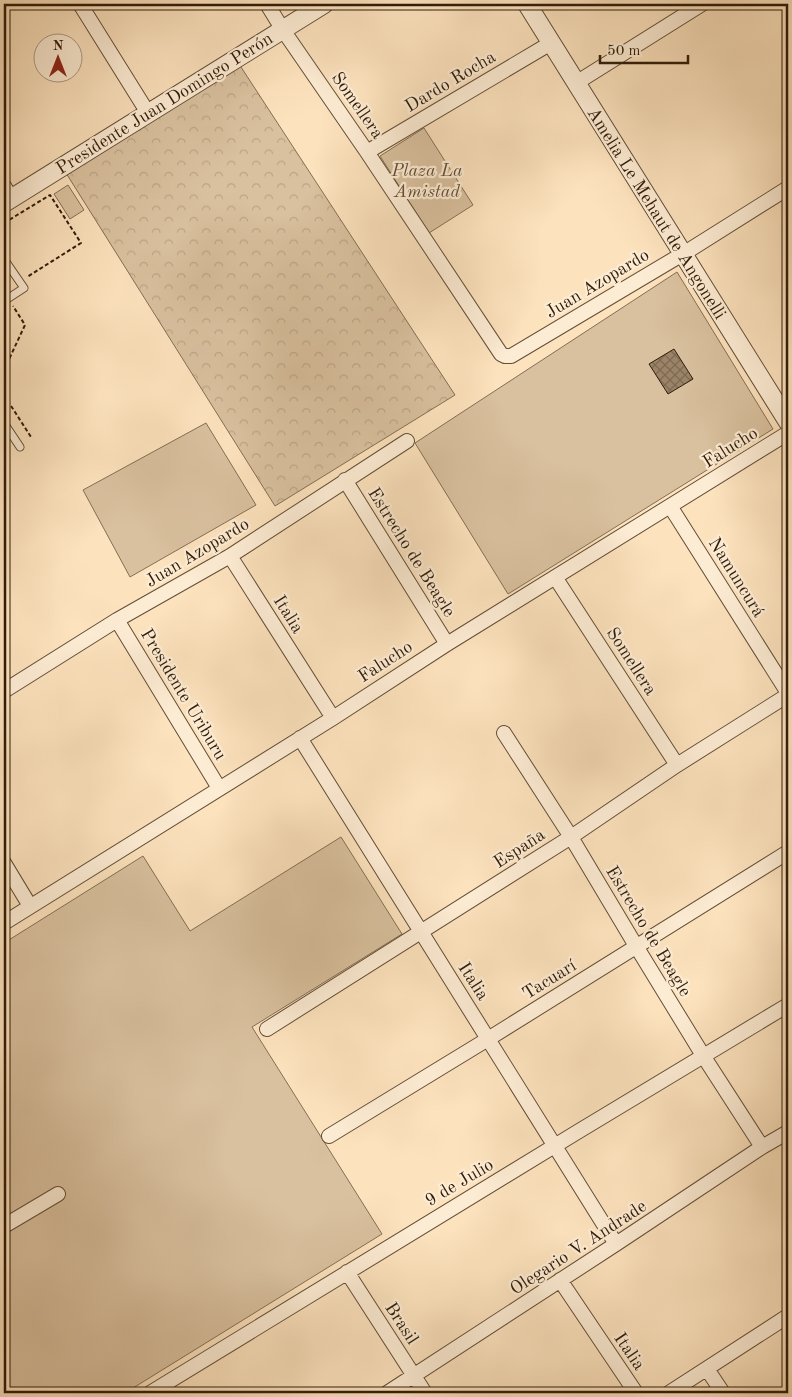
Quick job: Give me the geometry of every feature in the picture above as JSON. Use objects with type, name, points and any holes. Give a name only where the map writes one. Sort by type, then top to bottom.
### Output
[{"type":"street","points":[[80,4],[148,113]]},
{"type":"street","name":"Somellera","points":[[267,4],[501,354]]},
{"type":"street","name":"Presidente Juan Domingo Perón","points":[[6,196],[148,113],[324,4]]},
{"type":"street","name":"Amelia Le Mehaut de Angonelli","points":[[527,4],[788,422]]},
{"type":"street","points":[[576,83],[702,4]]},
{"type":"street","name":"Dardo Rocha","points":[[367,152],[551,43]]},
{"type":"street","name":"Juan Azopardo","points":[[501,354],[511,356],[788,188]]},
{"type":"street","name":"Falucho","points":[[4,923],[333,718],[447,644],[788,433]]},
{"type":"street","name":"Juan Azopardo","points":[[4,692],[117,620],[230,556],[407,441]]},
{"type":"street","name":"Estrecho de Beagle","points":[[345,480],[447,644]]},
{"type":"street","name":"Namuncurá","points":[[670,506],[788,694]]},
{"type":"street","name":"Italia","points":[[230,556],[333,718]]},
{"type":"street","name":"Somellera","points":[[555,577],[677,765]]},
{"type":"street","name":"Presidente Uriburu","points":[[117,620],[219,788]]},
{"type":"street","name":"España","points":[[267,1029],[571,837],[677,765],[788,694]]},
{"type":"street","name":"Estrecho de Beagle","points":[[504,733],[571,837],[704,1057],[762,1147]]},
{"type":"street","name":"Italia","points":[[300,738],[616,1244]]},
{"type":"street","name":"Tacuarí","points":[[329,1136],[788,852]]},
{"type":"street","points":[[4,862],[30,906]]},
{"type":"street","name":"9 de Julio","points":[[150,1393],[788,1005]]},
{"type":"street","name":"Olegario V. Andrade","points":[[388,1393],[762,1147],[788,1132]]},
{"type":"street","points":[[4,1226],[58,1194]]},
{"type":"street","name":"Brasil","points":[[347,1272],[425,1393]]},
{"type":"street","name":"Italia","points":[[560,1280],[636,1393]]},
{"type":"street","points":[[669,1393],[788,1316]]},
{"type":"street","points":[[707,1369],[723,1393]]},
{"type":"lane","points":[[4,259],[24,288],[4,301]]},
{"type":"lane","points":[[4,423],[20,447]]},
{"type":"path","points":[[4,223],[50,195],[81,243],[19,282]]},
{"type":"path","points":[[4,370],[25,325],[10,300],[22,292],[20,290]]},
{"type":"path","points":[[4,395],[31,436]]},
{"type":"green space","points":[[239,64],[455,395],[275,506],[66,173]]},
{"type":"green space","name":"Plaza La Amistad","points":[[424,128],[473,205],[429,233],[380,156]]},
{"type":"green space","points":[[68,185],[84,210],[70,219],[54,194]]},
{"type":"green space","points":[[677,272],[773,429],[508,594],[415,443]]},
{"type":"green space","points":[[206,423],[256,505],[130,577],[83,490]]},
{"type":"green space","points":[[341,837],[402,934],[252,1027],[382,1234],[125,1393],[4,1393],[4,943],[143,856],[190,931]]},
{"type":"building","points":[[674,349],[693,379],[668,394],[649,364]]}]
